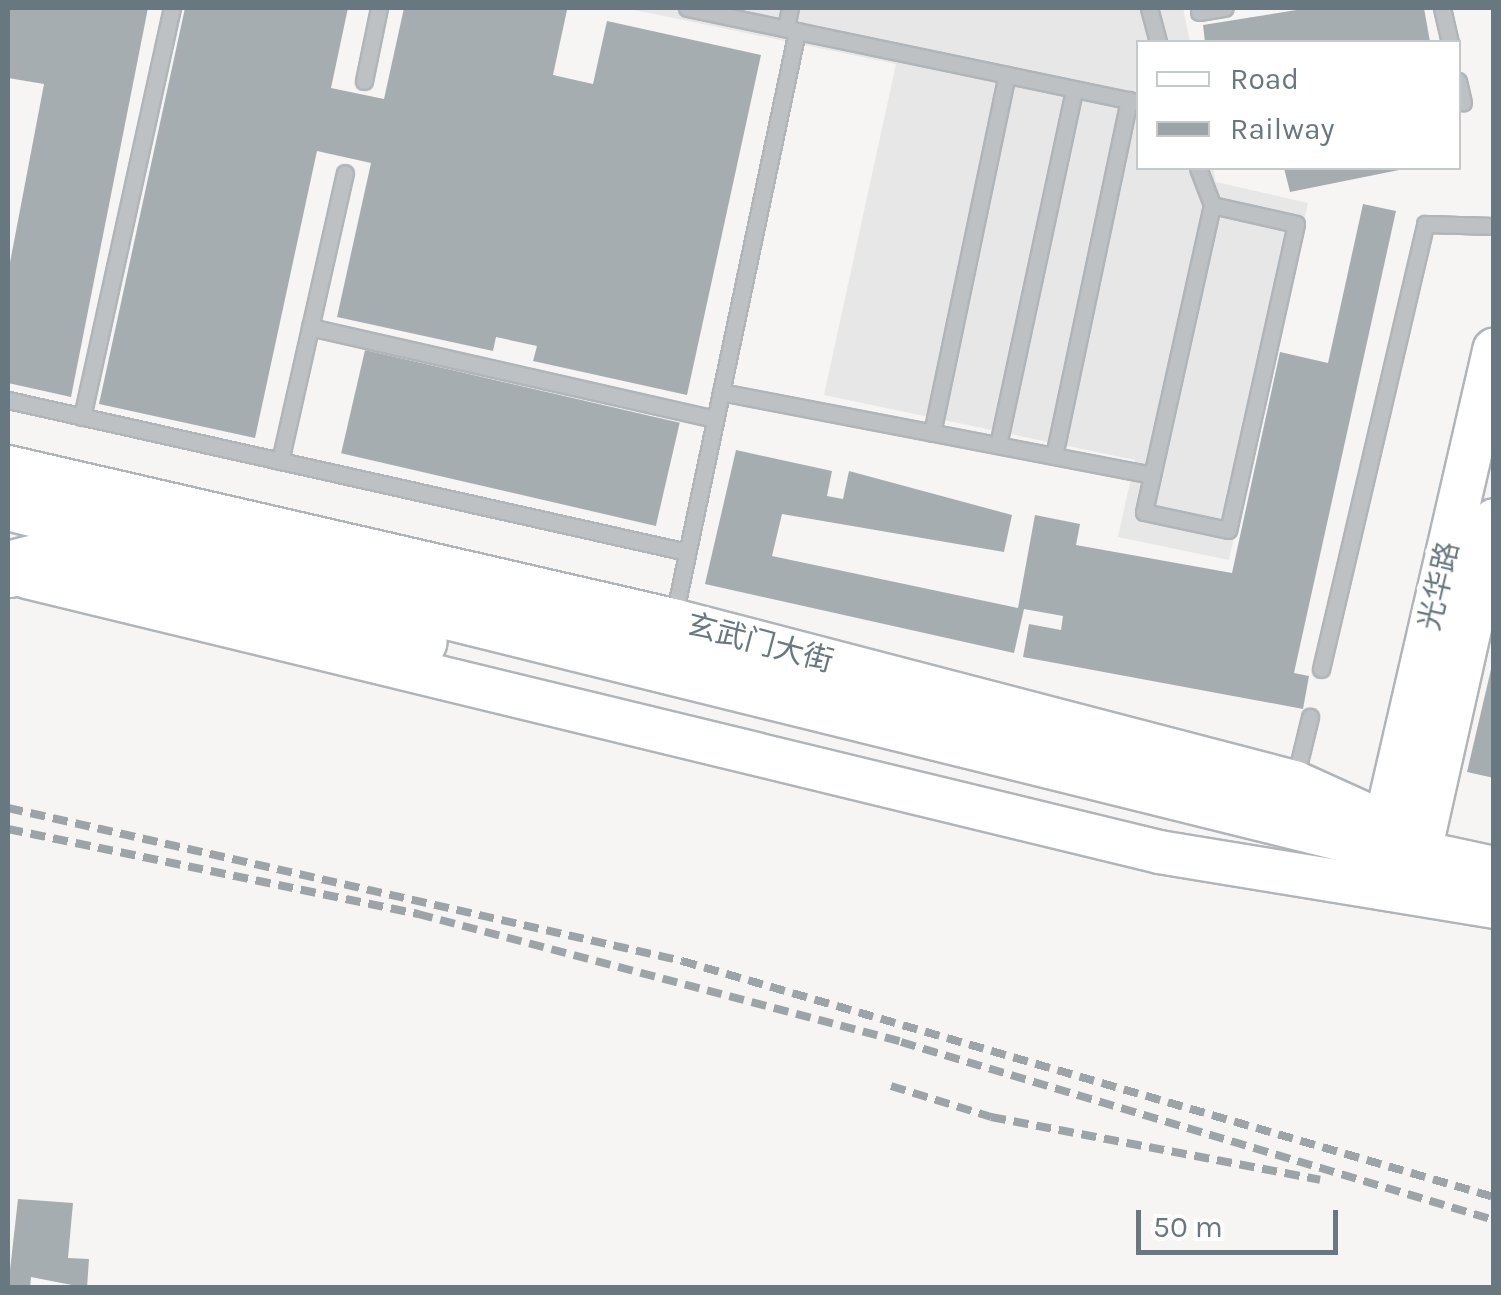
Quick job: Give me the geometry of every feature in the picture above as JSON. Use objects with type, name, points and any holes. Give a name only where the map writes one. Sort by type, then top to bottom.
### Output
[{"type":"highway","points":[[8,502],[1181,804]]},
{"type":"highway","points":[[8,571],[47,559],[125,570],[1402,853]]},
{"type":"main road","name":"光华路","points":[[1402,853],[1494,350]]},
{"type":"main road","name":"玄武门大街","points":[[8,467],[673,620],[1294,782],[1402,853],[1494,906]]},
{"type":"main road","name":"光华路","points":[[1402,853],[1494,520]]},
{"type":"main road","name":"玄武门大街","points":[[8,571],[1159,852],[1402,853],[1494,868]]},
{"type":"lane","points":[[82,417],[172,8]]},
{"type":"lane","points":[[364,81],[379,8]]},
{"type":"lane","points":[[687,8],[1134,101],[1054,456]]},
{"type":"lane","points":[[673,620],[792,30],[790,8]]},
{"type":"lane","points":[[1149,8],[1157,40]]},
{"type":"lane","points":[[1199,12],[1225,8]]},
{"type":"lane","points":[[1442,8],[1450,40]]},
{"type":"lane","points":[[932,432],[1007,75]]},
{"type":"lane","points":[[998,445],[1074,89]]},
{"type":"lane","points":[[1461,94],[1463,102]]},
{"type":"lane","points":[[1199,170],[1212,205],[1144,512],[1228,530],[1296,224],[1212,205]]},
{"type":"lane","points":[[280,461],[345,173]]},
{"type":"lane","points":[[1321,669],[1424,224],[1494,226]]},
{"type":"lane","points":[[310,327],[715,419]]},
{"type":"lane","points":[[721,392],[1152,475]]},
{"type":"lane","points":[[8,400],[687,552]]},
{"type":"lane","points":[[1294,782],[1310,717]]},
{"type":"shaded area","points":[[625,8],[1183,8],[1190,40],[1136,40],[1136,170],[1213,170],[1216,182],[1308,203],[1229,560],[1118,537],[1135,460],[824,395],[896,64]]},
{"type":"building","points":[[8,8],[148,8],[71,397],[8,383],[8,273],[44,84],[8,78]]},
{"type":"building","points":[[185,8],[348,8],[331,88],[384,99],[404,8],[567,10],[553,75],[593,84],[607,21],[761,55],[687,395],[533,361],[537,346],[496,337],[493,351],[337,317],[371,163],[317,151],[255,438],[99,404]]},
{"type":"building","points":[[1309,8],[1424,8],[1430,40],[1205,40],[1203,25]]},
{"type":"building","points":[[1284,170],[1399,170],[1290,192]]},
{"type":"building","points":[[1363,204],[1396,211],[1294,673],[1309,676],[1303,709],[1023,657],[1029,624],[1061,630],[1063,616],[1024,609],[1014,653],[705,584],[736,450],[832,471],[827,496],[843,499],[849,471],[1012,515],[1004,552],[782,514],[772,556],[1018,608],[1035,515],[1080,524],[1076,545],[1232,573],[1280,352],[1328,363]]},
{"type":"building","points":[[365,350],[680,423],[656,526],[341,453]]},
{"type":"building","points":[[1494,665],[1494,778],[1467,772]]},
{"type":"building","points":[[18,1199],[73,1203],[68,1258],[89,1259],[87,1288],[31,1277],[30,1288],[8,1288]]},
{"type":"railway","points":[[8,808],[682,961],[1494,1197]]},
{"type":"railway","points":[[8,829],[418,914],[901,1042],[1494,1220]]},
{"type":"railway","points":[[891,1086],[991,1117],[1320,1180]]}]
